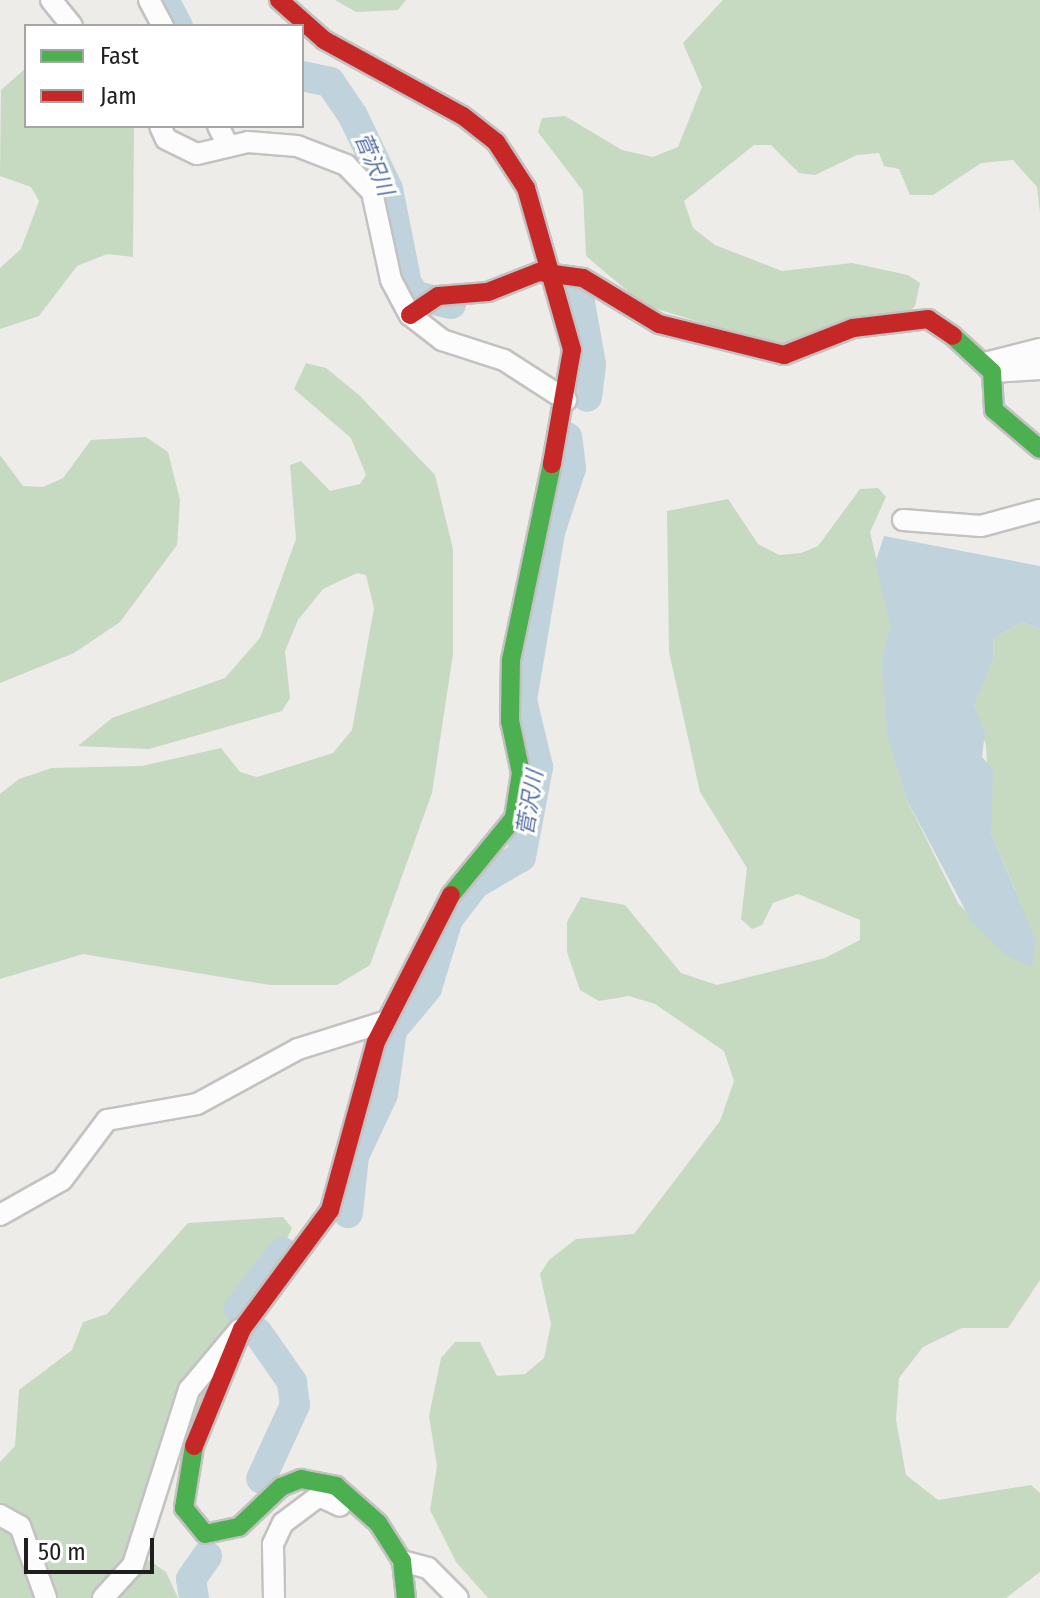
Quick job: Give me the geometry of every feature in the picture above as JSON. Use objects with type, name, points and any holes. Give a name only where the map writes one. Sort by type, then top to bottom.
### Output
[{"type":"street","points":[[51,0],[70,24]]},
{"type":"street","points":[[149,0],[162,24]]},
{"type":"street","points":[[103,1598],[133,1565],[189,1390],[242,1329],[330,1210],[384,1022],[445,903],[503,838],[517,808],[511,660],[551,486],[554,428],[566,400],[572,350],[555,272],[526,188],[496,142],[463,116],[324,40],[279,0]]},
{"type":"street","points":[[162,128],[181,150],[210,153],[222,135],[307,149],[365,178],[391,280],[442,340],[504,360],[566,400]]},
{"type":"street","points":[[416,311],[438,296],[488,292],[555,272],[599,286],[659,324],[784,355],[824,345],[853,328],[912,318],[949,327],[988,367],[994,410],[1037,443]]},
{"type":"street","points":[[988,367],[1040,349]]},
{"type":"street","points":[[988,367],[1040,369]]},
{"type":"street","points":[[903,520],[981,526],[1040,510]]},
{"type":"street","points":[[0,1215],[62,1180],[107,1120],[197,1104],[298,1049],[384,1022]]},
{"type":"street","points":[[242,1329],[195,1429],[183,1487],[190,1522],[205,1534],[222,1533],[281,1487],[316,1478],[378,1523],[402,1561],[406,1598]]},
{"type":"street","points":[[274,1598],[273,1544],[294,1509],[319,1496],[360,1521],[378,1523]]},
{"type":"street","points":[[0,1515],[20,1526],[46,1598]]},
{"type":"street","points":[[402,1561],[428,1568],[458,1598]]},
{"type":"green space","points":[[335,0],[406,0],[398,10],[356,12]]},
{"type":"green space","points":[[723,0],[1040,0],[1040,213],[1037,187],[1013,160],[981,163],[933,195],[910,195],[899,169],[884,166],[879,153],[857,155],[815,175],[799,173],[771,145],[754,145],[684,201],[693,228],[715,245],[782,271],[852,263],[908,275],[920,283],[915,306],[906,315],[778,346],[644,305],[586,256],[583,191],[538,132],[542,118],[565,116],[622,150],[653,157],[678,147],[702,87],[683,43]]},
{"type":"green space","points":[[24,70],[24,128],[134,128],[133,257],[107,254],[77,266],[39,316],[0,329],[0,268],[21,249],[39,201],[31,187],[0,176],[1,90]]},
{"type":"green space","points":[[306,363],[326,368],[359,395],[435,475],[453,549],[453,654],[432,793],[370,965],[337,985],[270,985],[83,954],[0,979],[0,794],[19,779],[52,768],[142,766],[221,748],[240,772],[257,777],[333,753],[352,730],[374,608],[366,575],[357,573],[323,589],[298,620],[285,651],[290,698],[282,711],[149,749],[78,746],[112,718],[225,678],[260,638],[296,539],[290,465],[301,461],[330,491],[360,484],[366,475],[351,438],[294,389]]},
{"type":"green space","points":[[146,437],[168,452],[180,500],[177,545],[120,622],[74,653],[0,683],[0,455],[23,486],[43,487],[63,478],[91,440]]},
{"type":"green space","points":[[878,488],[886,497],[870,532],[892,626],[881,660],[889,738],[907,800],[958,903],[1007,956],[1015,890],[991,833],[986,746],[974,705],[994,658],[993,640],[1021,622],[1040,629],[1040,1280],[1008,1328],[962,1328],[923,1347],[899,1378],[896,1420],[906,1475],[938,1500],[1031,1485],[1040,1493],[1040,1572],[1006,1598],[488,1598],[456,1562],[430,1510],[437,1466],[429,1416],[441,1358],[455,1342],[480,1342],[497,1376],[525,1374],[544,1358],[551,1324],[540,1274],[549,1260],[576,1239],[634,1234],[720,1121],[734,1081],[724,1051],[655,1004],[629,996],[599,1001],[580,990],[567,952],[567,922],[581,897],[625,905],[681,973],[717,985],[825,958],[860,940],[860,920],[798,894],[773,903],[762,925],[752,929],[741,919],[747,868],[700,792],[669,652],[667,511],[728,499],[758,544],[779,555],[801,553],[818,546],[860,489]]},
{"type":"green space","points":[[283,1217],[292,1228],[134,1550],[166,1572],[178,1598],[0,1598],[0,1462],[15,1446],[19,1390],[72,1350],[83,1322],[107,1314],[188,1223]]},
{"type":"water","points":[[884,536],[1040,566],[1040,629],[1021,622],[993,640],[994,658],[974,706],[985,732],[982,757],[993,769],[991,833],[1036,941],[1032,967],[1007,956],[971,921],[907,800],[888,738],[881,660],[891,626],[875,564]]},
{"type":"waterway","name":"菅沢川","points":[[164,0],[177,24]]},
{"type":"waterway","name":"菅沢川","points":[[304,76],[330,82],[353,116],[388,189],[407,284],[416,296],[451,304]]},
{"type":"waterway","name":"菅沢川","points":[[578,291],[591,365],[587,397]]},
{"type":"waterway","name":"菅沢川","points":[[348,1213],[354,1156],[383,1094],[392,1030],[427,988],[448,919],[475,884],[521,857],[538,767],[522,700],[550,532],[571,468],[567,437]]},
{"type":"waterway","name":"菅沢川","points":[[243,1313],[239,1308],[283,1252]]},
{"type":"waterway","name":"菅沢川","points":[[258,1333],[292,1382],[295,1405],[261,1479]]},
{"type":"waterway","name":"菅沢川","points":[[194,1598],[191,1579],[207,1556]]},
{"type":"traffic: fast","points":[[953,336],[992,372],[994,410],[1040,449]]},
{"type":"traffic: fast","points":[[451,895],[514,818],[521,773],[510,721],[511,660],[552,464]]},
{"type":"traffic: fast","points":[[194,1446],[184,1508],[205,1534],[239,1527],[281,1487],[301,1479],[336,1486],[378,1523],[402,1561],[406,1598]]},
{"type":"traffic: jam","points":[[279,0],[324,40],[463,116],[496,142],[526,188],[572,350],[552,464]]},
{"type":"traffic: jam","points":[[410,315],[438,296],[488,292],[539,272],[583,278],[659,324],[784,355],[853,328],[928,319],[953,336]]},
{"type":"traffic: jam","points":[[194,1446],[242,1329],[330,1210],[376,1042],[451,895]]}]
